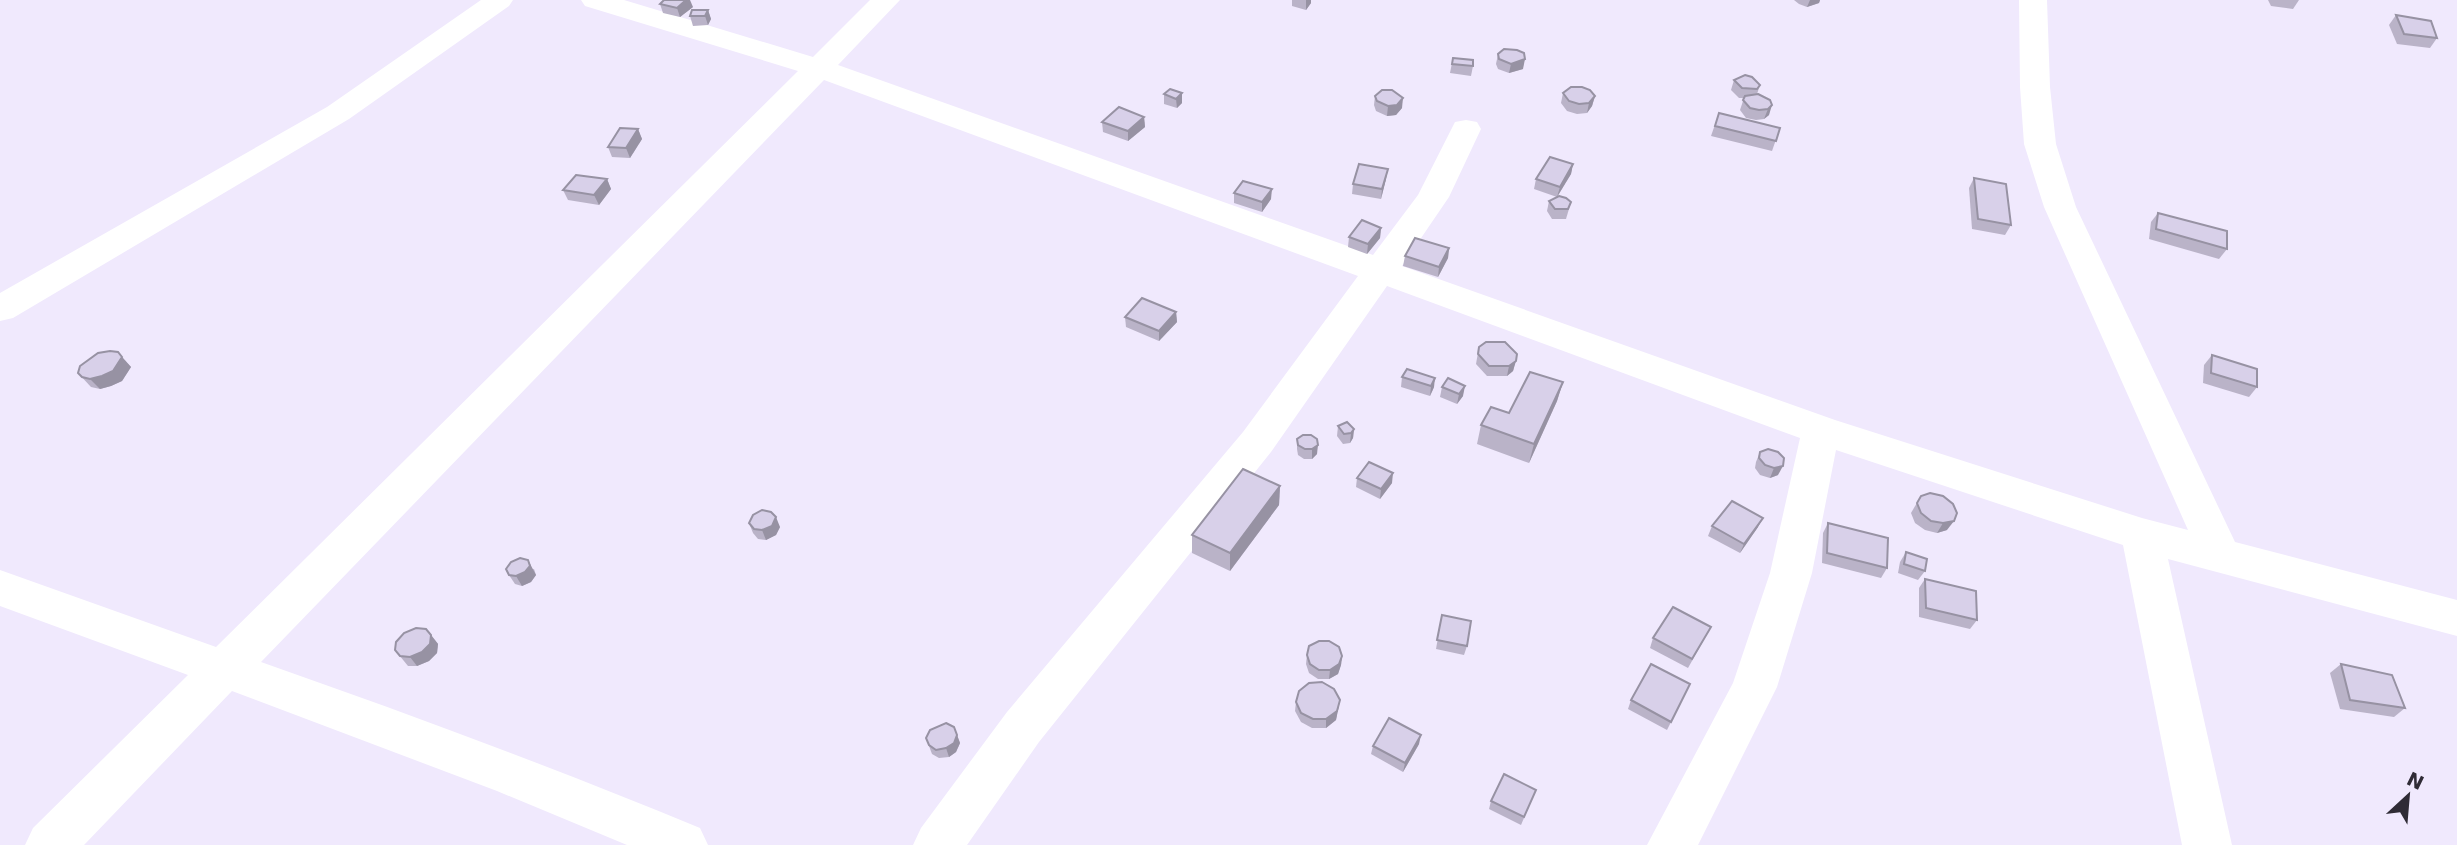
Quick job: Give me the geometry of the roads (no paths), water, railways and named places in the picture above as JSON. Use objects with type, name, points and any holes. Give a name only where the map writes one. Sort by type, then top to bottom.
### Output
[{"type":"street","points":[[0,309],[338,113],[499,0]]},
{"type":"street","points":[[596,0],[819,68],[1822,430],[2142,535],[2457,618]]},
{"type":"street","points":[[50,845],[886,0]]},
{"type":"street","points":[[2033,0],[2035,87],[2040,144],[2060,207],[2221,557]]},
{"type":"street","points":[[938,845],[1023,727],[1257,442],[1433,197],[1466,129]]},
{"type":"street","points":[[1672,845],[1755,687],[1791,573],[1822,430]]},
{"type":"street","points":[[2142,535],[2207,845]]},
{"type":"street","points":[[0,588],[607,811],[683,845]]}]
